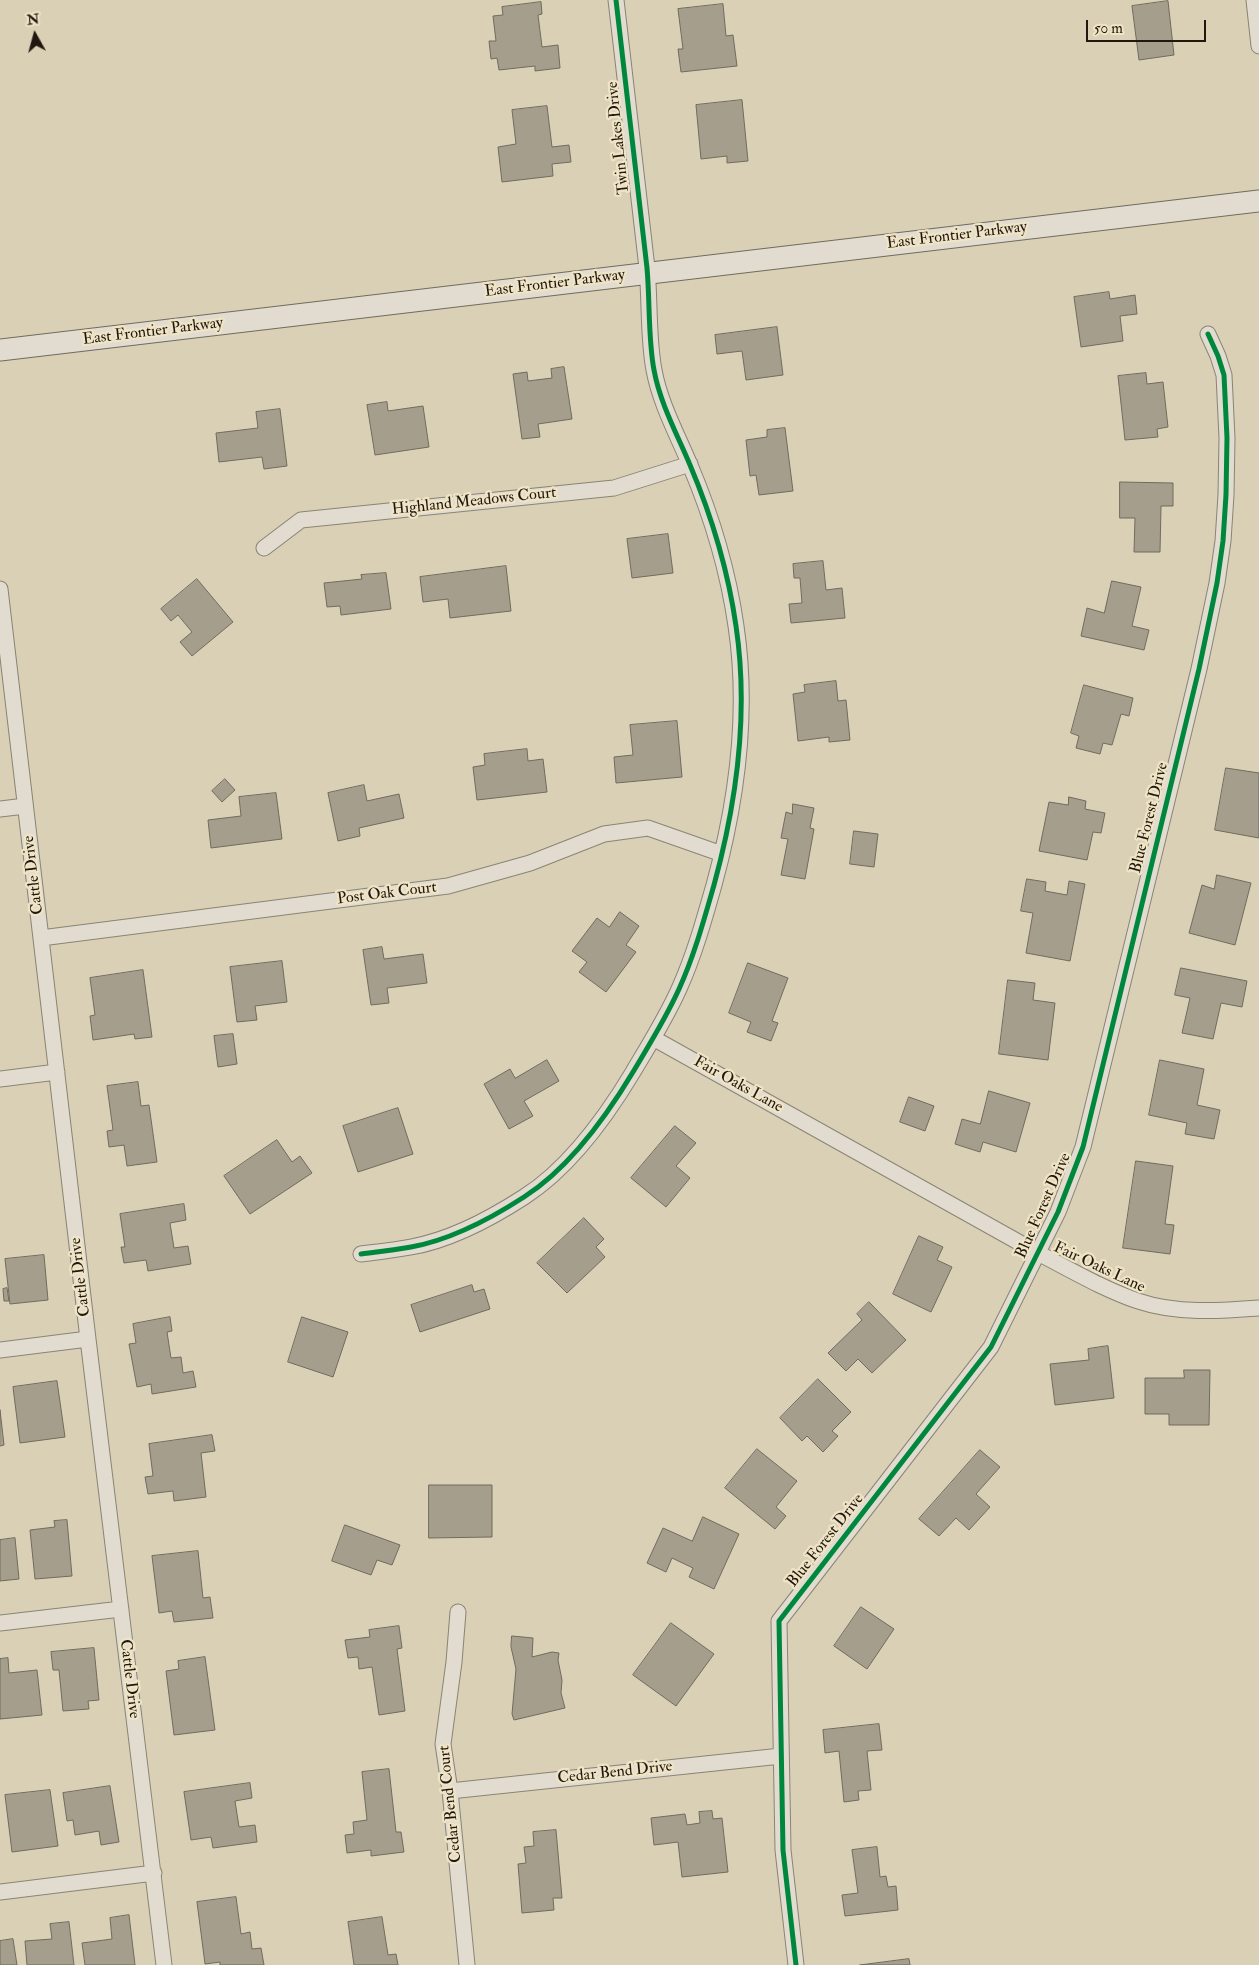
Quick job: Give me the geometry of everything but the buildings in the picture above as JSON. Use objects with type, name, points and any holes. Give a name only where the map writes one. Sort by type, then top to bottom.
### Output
[{"type":"street","name":"Twin Lakes Drive","points":[[361,1254],[414,1247],[465,1230],[526,1196],[574,1155],[620,1094],[680,987],[694,950],[722,854],[737,774],[742,704],[736,628],[725,566],[708,511],[690,464],[670,421],[654,370],[647,273],[616,0]]},
{"type":"street","points":[[1254,0],[1259,46]]},
{"type":"street","name":"East Frontier Parkway","points":[[0,350],[1259,201]]},
{"type":"street","name":"Blue Forest Drive","points":[[796,1965],[783,1850],[779,1621],[991,1348],[1058,1212],[1083,1147],[1199,669],[1217,583],[1225,514],[1227,438],[1224,375],[1208,334]]},
{"type":"street","name":"Highland Meadows Court","points":[[264,548],[301,520],[614,488],[690,464]]},
{"type":"street","name":"Cattle Drive","points":[[0,590],[164,1965]]},
{"type":"street","points":[[0,809],[25,806]]},
{"type":"street","name":"Post Oak Court","points":[[41,938],[448,886],[530,863],[604,834],[648,828],[722,854]]},
{"type":"street","name":"Fair Oaks Lane","points":[[653,1038],[1038,1253],[1101,1286],[1139,1302],[1169,1308],[1199,1310],[1259,1308]]},
{"type":"street","points":[[0,1079],[57,1072]]},
{"type":"street","points":[[0,1350],[88,1339]]},
{"type":"street","points":[[0,1623],[121,1609]]},
{"type":"street","name":"Cedar Bend Court","points":[[458,1612],[454,1662],[443,1744],[450,1791],[466,1965]]},
{"type":"street","name":"Cedar Bend Drive","points":[[450,1791],[781,1756]]},
{"type":"street","points":[[0,1892],[154,1874]]},
{"type":"cycle path","points":[[361,1254],[426,1244],[484,1221],[540,1185],[556,1172],[585,1141],[611,1107],[633,1072],[663,1021],[679,989],[689,964],[714,885],[729,821],[739,757],[741,724],[740,659],[736,626],[729,585],[712,524],[665,406],[654,370],[647,268],[616,0]]},
{"type":"cycle path","points":[[796,1965],[783,1850],[779,1621],[991,1347],[1058,1212],[1083,1147],[1199,669],[1217,583],[1223,541],[1227,438],[1224,375],[1208,334]]}]
